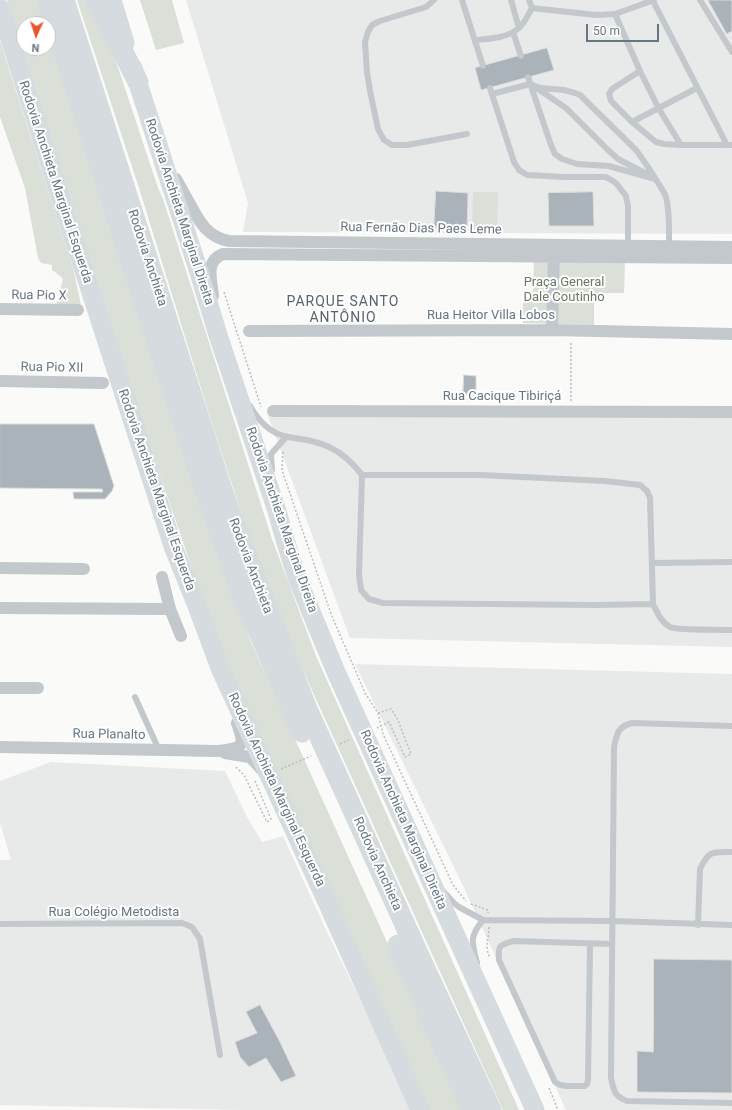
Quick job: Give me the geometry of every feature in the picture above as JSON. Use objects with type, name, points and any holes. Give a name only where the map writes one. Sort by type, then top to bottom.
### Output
[{"type":"highway","name":"Rodovia Anchieta","points":[[47,0],[206,493],[242,593],[294,714],[471,1108]]},
{"type":"highway","name":"Rodovia Anchieta","points":[[64,0],[223,493],[252,571],[307,709],[491,1110]]},
{"type":"highway","points":[[96,0],[138,82]]},
{"type":"highway","name":"Rodovia Anchieta Marginal Direita","points":[[112,0],[218,335],[298,578],[333,665],[535,1110]]},
{"type":"highway","name":"Rodovia Anchieta Marginal Esquerda","points":[[0,8],[174,549],[220,668],[420,1110]]},
{"type":"street","name":"Rua Fernão Dias Paes Leme","points":[[160,149],[202,226],[210,233],[224,240],[554,250],[628,245],[732,258]]},
{"type":"street","name":"Rua Fernão Dias Paes Leme","points":[[218,335],[211,268],[216,258],[223,254],[661,250],[732,246]]},
{"type":"street","points":[[552,330],[554,250]]},
{"type":"street","name":"Rua Pio X","points":[[0,310],[78,310]]},
{"type":"street","name":"Rua Heitor Villa Lobos","points":[[249,331],[552,330],[732,334]]},
{"type":"street","name":"Rua Pio XII","points":[[0,381],[103,383]]},
{"type":"street","name":"Rua Cacique Tibiriçá","points":[[268,412],[732,412]]},
{"type":"street","points":[[0,568],[84,569]]},
{"type":"street","points":[[162,577],[170,609],[181,636]]},
{"type":"street","points":[[0,608],[170,609]]},
{"type":"street","name":"Rua Planalto","points":[[0,747],[218,751],[234,749],[239,746],[242,736],[220,668]]},
{"type":"street","points":[[0,688],[38,688]]},
{"type":"street","name":"Rua Planalto","points":[[218,751],[249,757],[262,770],[277,792]]},
{"type":"lane","points":[[434,0],[426,7],[380,21],[372,25],[368,32],[365,42],[367,72],[378,129],[384,140],[392,145],[407,145],[467,134]]},
{"type":"lane","points":[[462,0],[483,66]]},
{"type":"lane","points":[[510,0],[519,28]]},
{"type":"lane","points":[[529,0],[532,8]]},
{"type":"lane","points":[[532,8],[596,15],[615,14],[654,0],[697,88],[730,145]]},
{"type":"lane","points":[[700,0],[732,52]]},
{"type":"lane","points":[[475,40],[493,38],[513,32],[519,28],[532,8]]},
{"type":"lane","points":[[615,14],[640,71],[659,109],[681,145]]},
{"type":"lane","points":[[513,32],[521,56]]},
{"type":"lane","points":[[640,71],[612,89],[609,94],[611,101],[632,122],[656,142],[681,145],[730,145]]},
{"type":"lane","points":[[492,94],[529,80]]},
{"type":"lane","points":[[529,80],[555,154],[562,159],[578,164],[608,166],[655,179]]},
{"type":"lane","points":[[529,80],[542,93],[566,108],[618,159],[655,179]]},
{"type":"lane","points":[[529,80],[541,88],[564,90],[580,95],[644,159],[655,179],[662,188],[668,208],[661,250]]},
{"type":"lane","points":[[490,88],[514,162],[519,170],[527,175],[606,177],[616,182],[626,196],[628,206],[628,245]]},
{"type":"lane","points":[[632,122],[697,88]]},
{"type":"lane","points":[[229,369],[253,412],[270,429],[286,437],[316,442],[334,449],[345,456],[362,475],[359,574],[361,590],[370,599],[383,603],[587,605],[653,604]]},
{"type":"lane","points":[[277,511],[271,460],[273,451],[286,437]]},
{"type":"lane","points":[[362,475],[480,475],[605,480],[640,485],[647,491],[650,498],[653,604],[661,619],[670,627],[681,629],[732,630]]},
{"type":"lane","points":[[653,563],[732,562]]},
{"type":"lane","points":[[136,697],[159,750]]},
{"type":"lane","points":[[732,726],[632,723],[624,725],[618,731],[614,747],[611,1078],[614,1092],[620,1098],[628,1101],[732,1103]]},
{"type":"lane","points":[[698,925],[700,869],[707,856],[712,852],[732,852]]},
{"type":"lane","points":[[421,860],[442,891],[459,908],[486,920],[732,925]]},
{"type":"lane","points":[[486,920],[474,934],[472,939],[479,971],[503,1040]]},
{"type":"lane","name":"Rua Colégio Metodista","points":[[0,924],[182,923],[192,927],[200,939],[220,1055]]},
{"type":"lane","points":[[590,944],[588,1080],[587,1084],[584,1086],[560,1085],[555,1082],[499,960],[499,949],[503,944],[514,941],[612,944]]},
{"type":"lane","points":[[517,1070],[542,1110]]},
{"type":"path","points":[[222,287],[268,412]]},
{"type":"path","points":[[571,331],[571,412]]},
{"type":"path","points":[[286,437],[282,457],[282,470],[331,614],[365,693],[378,713],[383,734],[453,885],[467,902],[488,910],[486,920]]},
{"type":"path","points":[[378,713],[391,709],[397,718],[411,754],[405,757],[389,722]]},
{"type":"path","points":[[244,775],[267,822],[271,819],[254,781]]},
{"type":"shaded area","points":[[186,0],[732,0],[732,234],[243,232],[248,203]]},
{"type":"shaded area","points":[[267,413],[732,417],[732,647],[350,638]]},
{"type":"shaded area","points":[[355,664],[732,674],[732,1110],[566,1110],[465,890]]},
{"type":"shaded area","points":[[51,762],[225,771],[247,817],[262,842],[283,836],[411,1110],[240,1110],[0,1105],[0,860],[11,860],[0,823],[0,781]]},
{"type":"green space","points":[[7,0],[38,0],[43,16],[16,16],[16,28]]},
{"type":"green space","points":[[77,0],[91,0],[101,16],[158,188],[163,199],[272,539],[316,656],[519,1110],[503,1110],[285,631],[253,548],[213,427],[139,188]]},
{"type":"green space","points":[[140,0],[172,0],[184,43],[156,50]]},
{"type":"green space","points":[[0,41],[73,268],[81,305],[56,306],[63,279],[52,270],[52,265],[41,263],[38,258],[25,188],[0,117]]},
{"type":"green space","points":[[25,56],[56,56],[188,467],[251,642],[463,1110],[428,1110],[214,633],[136,404]]},
{"type":"green space","points":[[473,192],[498,192],[497,230],[472,229]]},
{"type":"green space","name":"Praça General Dale Coutinho","points":[[534,259],[625,261],[624,293],[594,293],[594,325],[523,323],[523,299],[533,299]]},
{"type":"building","points":[[708,0],[732,0],[732,31],[727,34]]},
{"type":"building","points":[[547,48],[554,70],[481,90],[475,68]]},
{"type":"building","points":[[436,191],[468,193],[467,229],[434,228]]},
{"type":"building","points":[[593,192],[594,226],[549,226],[548,193]]},
{"type":"building","points":[[464,375],[476,376],[476,394],[472,394],[472,397],[468,396],[468,394],[463,394]]},
{"type":"building","points":[[0,424],[94,424],[114,486],[112,491],[105,499],[74,499],[73,492],[103,492],[102,489],[0,488]]},
{"type":"building","points":[[654,959],[732,960],[732,1093],[637,1092],[637,1051],[653,1052]]},
{"type":"building","points":[[260,1005],[296,1076],[281,1082],[266,1058],[249,1067],[240,1057],[235,1042],[257,1033],[246,1012]]},
{"type":"district","name":"PARQUE SANTO ANTÔNIO","points":[[343,310]]}]
